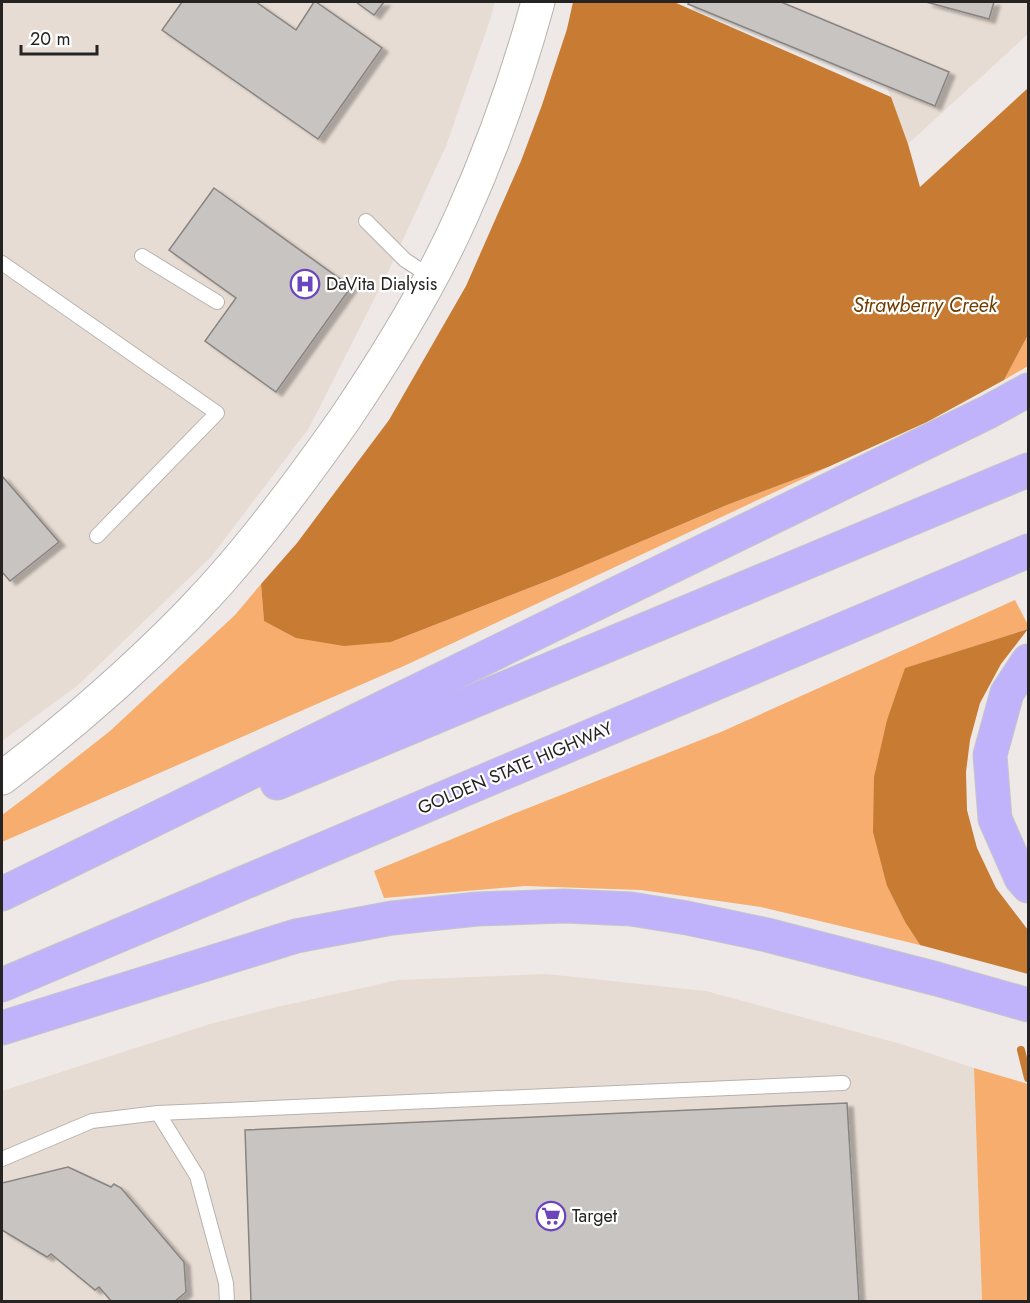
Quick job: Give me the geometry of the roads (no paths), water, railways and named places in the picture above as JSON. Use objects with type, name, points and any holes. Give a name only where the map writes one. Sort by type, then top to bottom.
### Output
[{"type":"highway","points":[[2,896],[1029,390]]},
{"type":"highway","points":[[2,896],[1029,470]]},
{"type":"highway","name":"GOLDEN STATE HIGHWAY","points":[[2,985],[1029,551]]},
{"type":"highway","points":[[1029,661],[1007,693],[990,755],[995,819],[1021,878],[1029,886]]},
{"type":"highway","points":[[2,1028],[296,936],[392,918],[477,909],[565,906],[631,909],[767,934],[1029,1005]]},
{"type":"street","points":[[2,778],[105,694],[161,642],[222,578],[273,517],[331,439],[403,328],[461,217],[489,152],[513,86],[538,2]]},
{"type":"lane","points":[[366,221],[405,260],[431,278]]},
{"type":"lane","points":[[142,256],[217,302]]},
{"type":"lane","points":[[2,263],[217,413],[97,536]]},
{"type":"lane","points":[[2,1158],[92,1121],[158,1113],[843,1083]]},
{"type":"lane","points":[[158,1113],[197,1176],[226,1283],[227,1302]]},
{"type":"water","points":[[573,2],[674,2],[891,97],[920,187],[1028,88],[1028,335],[1004,380],[927,422],[828,467],[727,505],[560,576],[391,642],[344,646],[296,638],[264,621],[261,584],[297,543],[389,420],[466,286],[521,161],[567,29]]},
{"type":"water","points":[[1028,629],[1001,664],[980,703],[970,740],[966,772],[967,810],[977,848],[996,888],[1028,930],[1028,974],[920,945],[905,922],[887,886],[873,832],[874,777],[887,720],[905,668]]},
{"type":"waterway","name":"Strawberry Creek","points":[[1021,1050],[1028,1078]]},
{"type":"place","name":"DaVita Dialysis","points":[[305,284]]},
{"type":"place","name":"Target","points":[[551,1216]]}]
